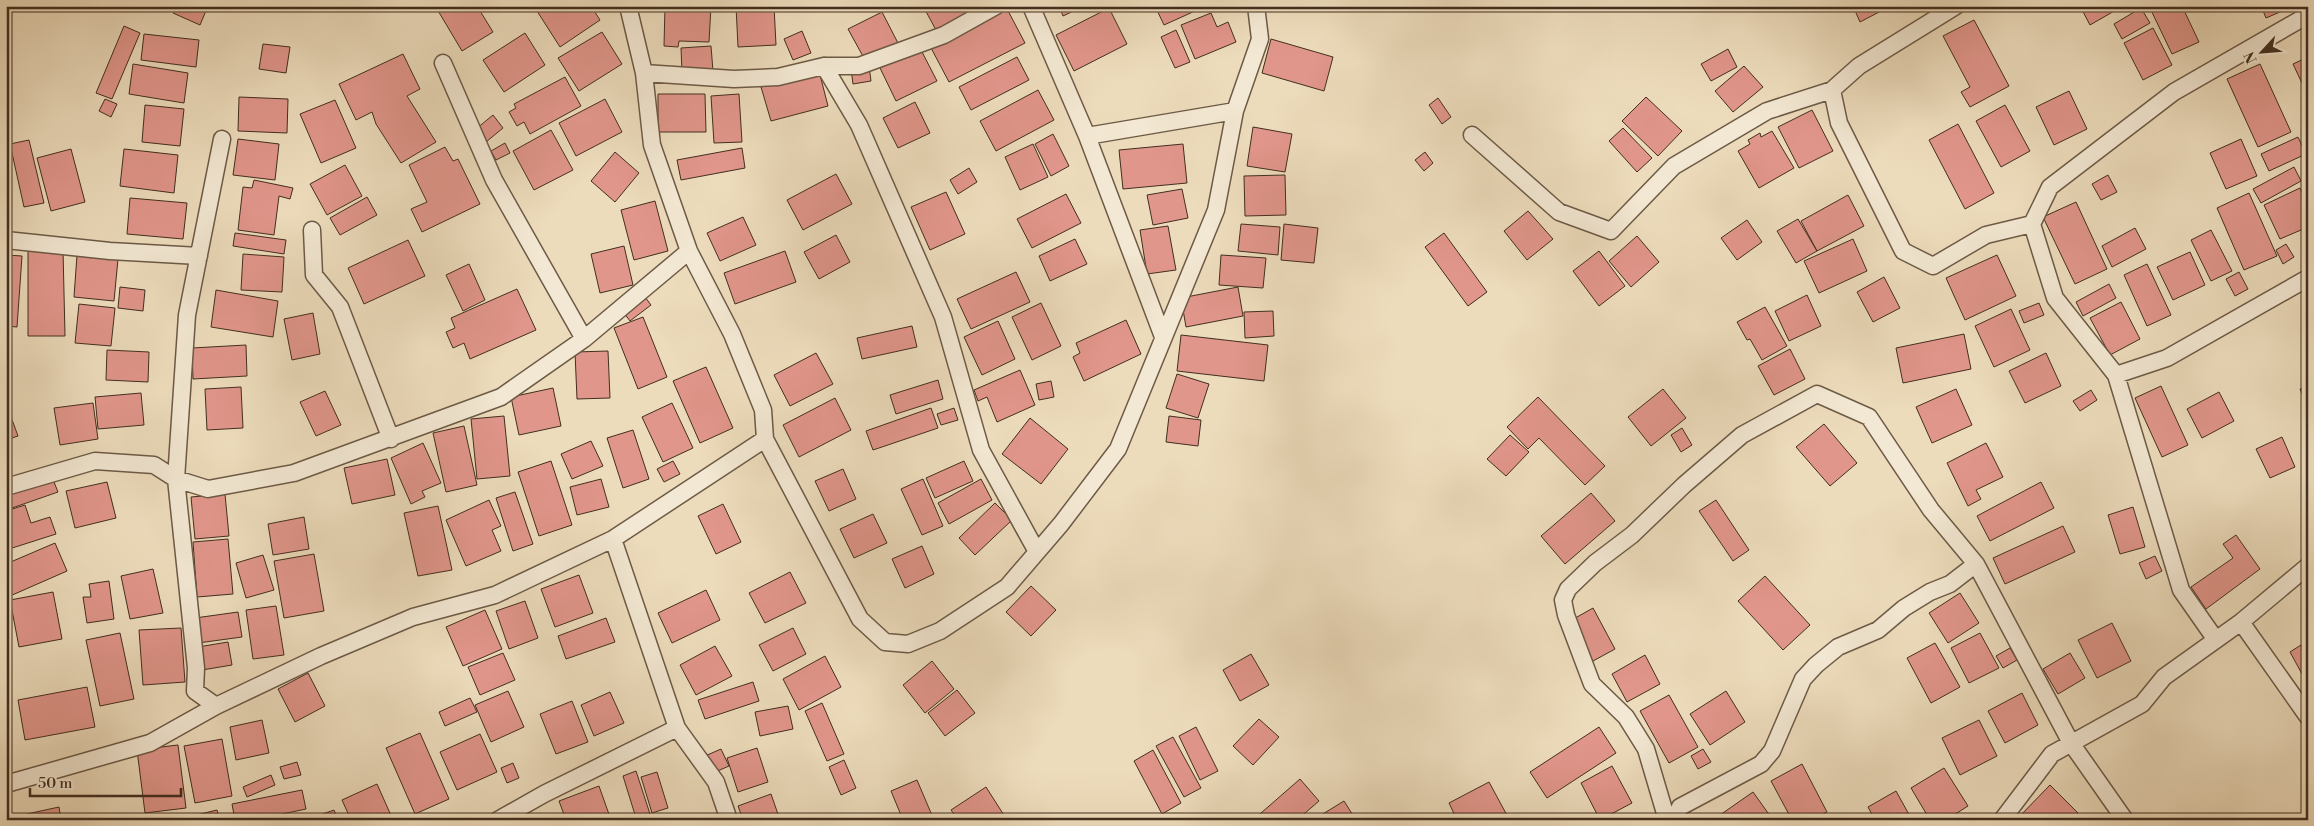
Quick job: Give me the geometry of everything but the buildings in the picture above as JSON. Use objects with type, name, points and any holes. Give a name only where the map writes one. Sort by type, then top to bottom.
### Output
[{"type":"street","points":[[628,6],[644,73],[652,145],[689,250],[732,334],[763,410],[765,439],[860,619],[885,642],[908,644],[940,631],[1007,587],[1061,524],[1118,449],[1216,210],[1235,111],[1260,39],[1256,6]]},
{"type":"street","points":[[644,73],[734,80],[778,78],[824,66],[859,66],[944,35],[996,6]]},
{"type":"street","points":[[1031,6],[1088,136],[1163,337]]},
{"type":"street","points":[[1472,135],[1559,212],[1611,231],[1674,166],[1767,111],[1832,90],[1859,66],[1956,6]]},
{"type":"street","points":[[2216,640],[2181,590],[2116,375],[2055,298],[2032,224],[2050,187],[2166,98],[2308,14]]},
{"type":"street","points":[[443,63],[494,180],[584,339]]},
{"type":"street","points":[[824,66],[859,125],[943,317],[981,450],[1037,552]]},
{"type":"street","points":[[1832,90],[1839,123],[1903,251],[1933,266],[1986,235],[2032,224]]},
{"type":"street","points":[[1088,136],[1235,111]]},
{"type":"street","points":[[216,706],[195,691],[196,668],[176,479],[188,315],[222,139]]},
{"type":"street","points":[[312,230],[314,275],[340,307],[391,439]]},
{"type":"street","points":[[6,240],[110,251],[199,256]]},
{"type":"street","points":[[6,487],[95,462],[154,465],[176,479],[208,489],[294,474],[501,397],[584,339],[689,250]]},
{"type":"street","points":[[2116,375],[2167,358],[2308,278]]},
{"type":"street","points":[[1667,820],[1646,750],[1626,717],[1592,684],[1566,615],[1563,600],[1568,589],[1595,563],[1632,536],[1684,485],[1742,436],[1817,394],[1869,417],[1931,510],[1976,564],[2071,743],[2124,820]]},
{"type":"street","points":[[6,784],[150,743],[216,706],[322,656],[413,617],[494,595],[613,540],[765,439]]},
{"type":"street","points":[[613,540],[677,728],[716,782],[729,820]]},
{"type":"street","points":[[1674,820],[1680,807],[1761,764],[1772,751],[1803,679],[1816,665],[1838,647],[1878,630],[1904,608],[1930,592],[1950,584],[1976,564]]},
{"type":"street","points":[[2002,820],[2052,754],[2142,704],[2164,678],[2241,622],[2308,566]]},
{"type":"street","points":[[2241,622],[2308,717]]},
{"type":"street","points":[[498,820],[544,794],[677,728]]}]
